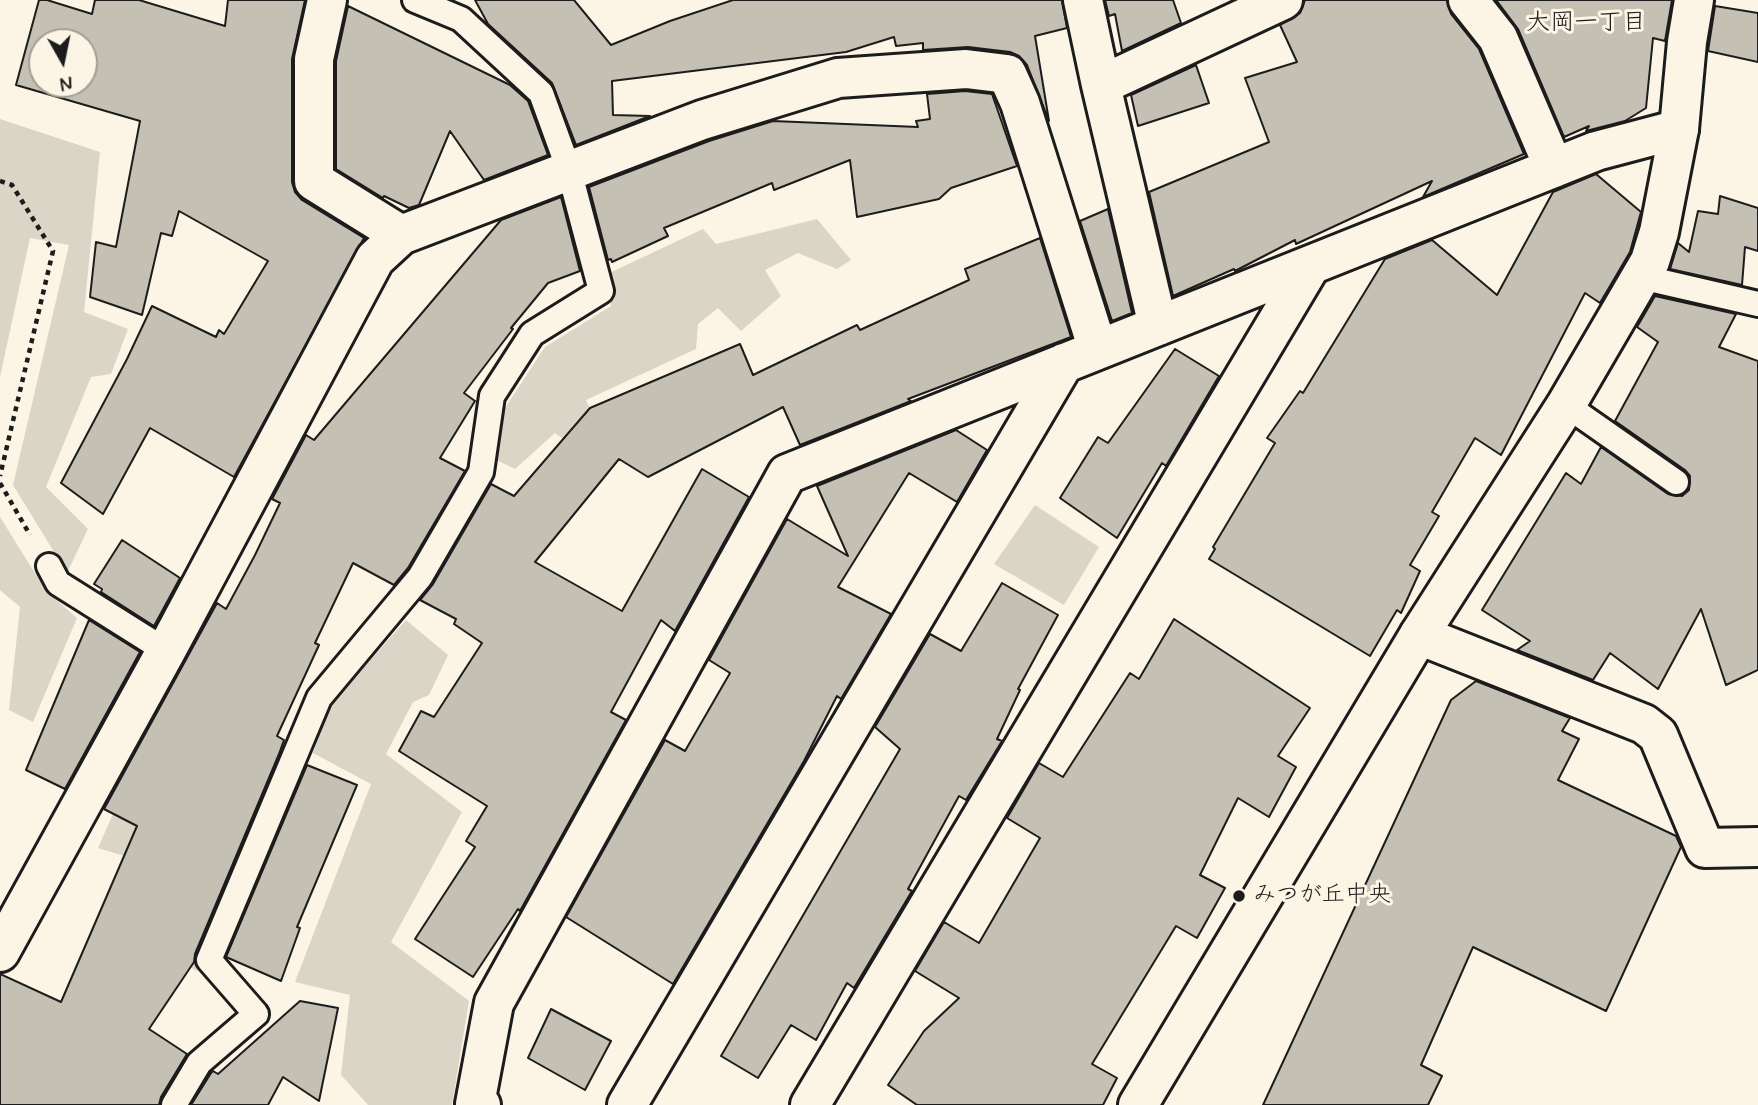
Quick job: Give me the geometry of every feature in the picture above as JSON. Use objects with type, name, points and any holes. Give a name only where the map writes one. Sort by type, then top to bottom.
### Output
[{"type":"street","points":[[327,0],[314,59],[314,181],[401,235]]},
{"type":"street","points":[[1083,0],[1158,326]]},
{"type":"street","points":[[1101,85],[1283,0]]},
{"type":"street","points":[[1468,0],[1498,38],[1554,168]]},
{"type":"street","points":[[1138,1105],[1419,635],[1566,405],[1650,261],[1659,232],[1679,129],[1687,42],[1694,0]]},
{"type":"street","points":[[0,953],[166,651],[375,259],[401,235],[702,120],[838,78],[966,69],[1007,74],[1020,103],[1081,357],[626,1105]]},
{"type":"street","points":[[481,1105],[475,1104],[494,1003],[787,474],[1596,151],[1679,129]]},
{"type":"street","points":[[810,1105],[1311,265]]},
{"type":"street","points":[[1419,635],[1644,724],[1658,735],[1705,848],[1758,847]]},
{"type":"lane","points":[[174,1105],[199,1063],[256,1014],[209,960],[319,698],[421,577],[481,472],[492,396],[532,334],[601,291],[569,170],[541,93],[460,10],[415,0]]},
{"type":"lane","points":[[1641,277],[1758,304]]},
{"type":"lane","points":[[1566,405],[1676,482]]},
{"type":"lane","points":[[49,566],[58,583],[166,651]]},
{"type":"path","points":[[0,181],[12,185],[53,251],[0,476]]},
{"type":"path","points":[[0,483],[49,566]]},
{"type":"shaded area","points":[[0,119],[100,152],[84,312],[128,329],[111,374],[91,377],[46,487],[88,529],[67,573],[13,485],[69,245],[30,238],[0,377]]},
{"type":"shaded area","points":[[817,219],[851,260],[837,269],[798,253],[765,270],[781,296],[741,331],[718,308],[698,324],[696,349],[586,400],[610,453],[594,462],[555,433],[515,469],[494,459],[505,408],[545,347],[611,306],[605,275],[703,229],[716,244]]},
{"type":"shaded area","points":[[1035,505],[1099,547],[1064,605],[994,564]]},
{"type":"shaded area","points":[[0,517],[46,591],[77,618],[33,722],[9,710],[20,607],[0,590]]},
{"type":"shaded area","points":[[406,620],[448,655],[429,695],[413,702],[386,754],[462,812],[391,942],[469,1001],[452,1105],[368,1105],[341,1075],[350,995],[295,982],[371,784],[313,753],[331,704]]},
{"type":"shaded area","points":[[116,807],[234,869],[197,971],[178,960],[173,871],[98,848]]},
{"type":"building","points":[[39,0],[92,14],[95,0],[139,0],[225,26],[228,0],[305,0],[292,59],[292,182],[295,192],[302,200],[364,238],[234,477],[150,428],[103,514],[61,483],[152,306],[216,337],[219,330],[224,334],[268,261],[179,211],[172,236],[161,233],[142,315],[90,297],[96,242],[116,247],[140,121],[61,98],[98,98],[98,28],[31,28]]},
{"type":"building","points":[[475,0],[574,0],[611,45],[733,0],[1062,0],[1067,28],[1035,36],[1049,121],[1027,65],[1019,56],[1010,52],[968,47],[923,50],[923,43],[896,46],[894,37],[846,52],[612,81],[613,115],[650,116],[576,145],[552,83],[488,24]]},
{"type":"building","points":[[1105,0],[1173,0],[1181,23],[1122,51],[1115,14],[1109,16]]},
{"type":"building","points":[[1305,0],[1447,0],[1451,14],[1479,49],[1524,154],[1423,197],[1432,181],[1296,244],[1295,240],[1235,271],[1234,269],[1173,296],[1149,192],[1269,142],[1245,78],[1297,62],[1280,25],[1300,13]]},
{"type":"building","points":[[1496,0],[1672,0],[1665,41],[1653,38],[1646,108],[1625,121],[1586,131],[1589,126],[1564,137],[1518,29]]},
{"type":"building","points":[[348,6],[510,85],[528,101],[548,155],[484,180],[450,131],[419,205],[409,208],[384,196],[383,198],[336,169],[336,61]]},
{"type":"building","points":[[1715,6],[1758,13],[1758,62],[1708,51]]},
{"type":"building","points":[[28,41],[28,88],[16,85]]},
{"type":"building","points":[[1196,65],[1209,103],[1138,126],[1131,95]]},
{"type":"building","points":[[965,91],[992,94],[1017,166],[951,188],[939,199],[857,217],[850,160],[774,190],[772,183],[664,228],[668,236],[612,262],[611,259],[608,260],[589,187],[709,141],[773,121],[918,127],[916,121],[930,119],[927,94]]},
{"type":"building","points":[[1596,174],[1641,212],[1630,252],[1600,303],[1585,293],[1501,455],[1475,438],[1432,512],[1439,516],[1410,565],[1420,571],[1401,613],[1397,610],[1370,656],[1209,559],[1215,549],[1213,547],[1275,443],[1267,438],[1300,391],[1303,393],[1385,259],[1432,240],[1497,295],[1553,192]]},
{"type":"building","points":[[1720,196],[1758,208],[1758,251],[1745,247],[1742,285],[1670,269],[1678,243],[1689,252],[1698,211],[1718,214]]},
{"type":"building","points":[[561,197],[580,271],[548,283],[464,393],[475,401],[440,458],[465,471],[408,568],[394,585],[353,563],[315,643],[319,645],[277,736],[284,740],[279,754],[195,954],[194,962],[149,1029],[187,1054],[159,1105],[0,1105],[0,974],[61,1002],[137,826],[104,809],[217,603],[226,609],[280,503],[272,499],[306,435],[314,440],[501,220]]},
{"type":"building","points":[[1108,209],[1132,313],[1112,321],[1080,221]]},
{"type":"building","points":[[1040,238],[1071,337],[908,399],[911,401],[800,445],[783,407],[648,477],[619,459],[535,562],[622,611],[702,469],[749,497],[675,631],[661,620],[611,712],[626,720],[520,911],[518,909],[473,977],[415,939],[475,847],[466,841],[487,806],[399,751],[421,711],[434,717],[482,643],[454,624],[456,619],[420,600],[433,584],[491,484],[514,496],[590,408],[740,344],[753,375],[857,325],[860,330],[969,280],[965,269]]},
{"type":"building","points":[[1655,296],[1736,314],[1719,347],[1758,361],[1758,670],[1726,685],[1701,609],[1658,689],[1610,653],[1593,680],[1517,650],[1530,641],[1482,610],[1566,473],[1581,484],[1601,447],[1668,494],[1682,496],[1689,490],[1690,476],[1685,470],[1615,421],[1658,342],[1637,327]]},
{"type":"building","points":[[1175,349],[1219,376],[1166,466],[1162,463],[1117,538],[1060,498],[1098,437],[1108,443]]},
{"type":"building","points":[[956,430],[987,450],[957,502],[909,473],[838,587],[891,614],[841,699],[837,696],[804,761],[673,984],[566,917],[665,740],[685,751],[730,673],[709,660],[787,519],[848,556],[817,486]]},
{"type":"building","points":[[122,540],[180,578],[154,626],[101,592],[102,589],[94,584]]},
{"type":"building","points":[[1002,583],[1058,615],[1018,689],[1020,690],[997,739],[1002,741],[966,800],[959,796],[908,889],[912,891],[854,988],[847,983],[816,1040],[791,1025],[758,1078],[721,1056],[900,749],[875,727],[930,634],[961,651]]},
{"type":"building","points":[[1174,619],[1310,708],[1278,756],[1296,767],[1269,817],[1238,798],[1200,875],[1225,888],[1197,938],[1176,926],[1092,1064],[1117,1078],[1103,1105],[917,1105],[888,1085],[924,1031],[959,998],[915,971],[944,922],[979,943],[1040,838],[1007,818],[1039,763],[1063,777],[1130,673],[1139,679]]},
{"type":"building","points":[[89,620],[140,652],[65,789],[26,770]]},
{"type":"building","points":[[1476,681],[1570,718],[1562,731],[1579,739],[1558,780],[1676,836],[1681,847],[1606,1011],[1473,947],[1421,1065],[1442,1076],[1428,1105],[1263,1105],[1451,700]]},
{"type":"building","points":[[307,765],[357,785],[297,927],[300,928],[281,981],[226,957]]},
{"type":"building","points":[[300,1001],[338,1008],[319,1101],[283,1077],[268,1105],[191,1105],[213,1071],[218,1074]]},
{"type":"building","points":[[551,1009],[611,1041],[585,1090],[528,1058]]},
{"type":"place","name":"みつが丘中央","points":[[1239,896]]},
{"type":"district","name":"大岡一丁目","points":[[1586,24]]}]
